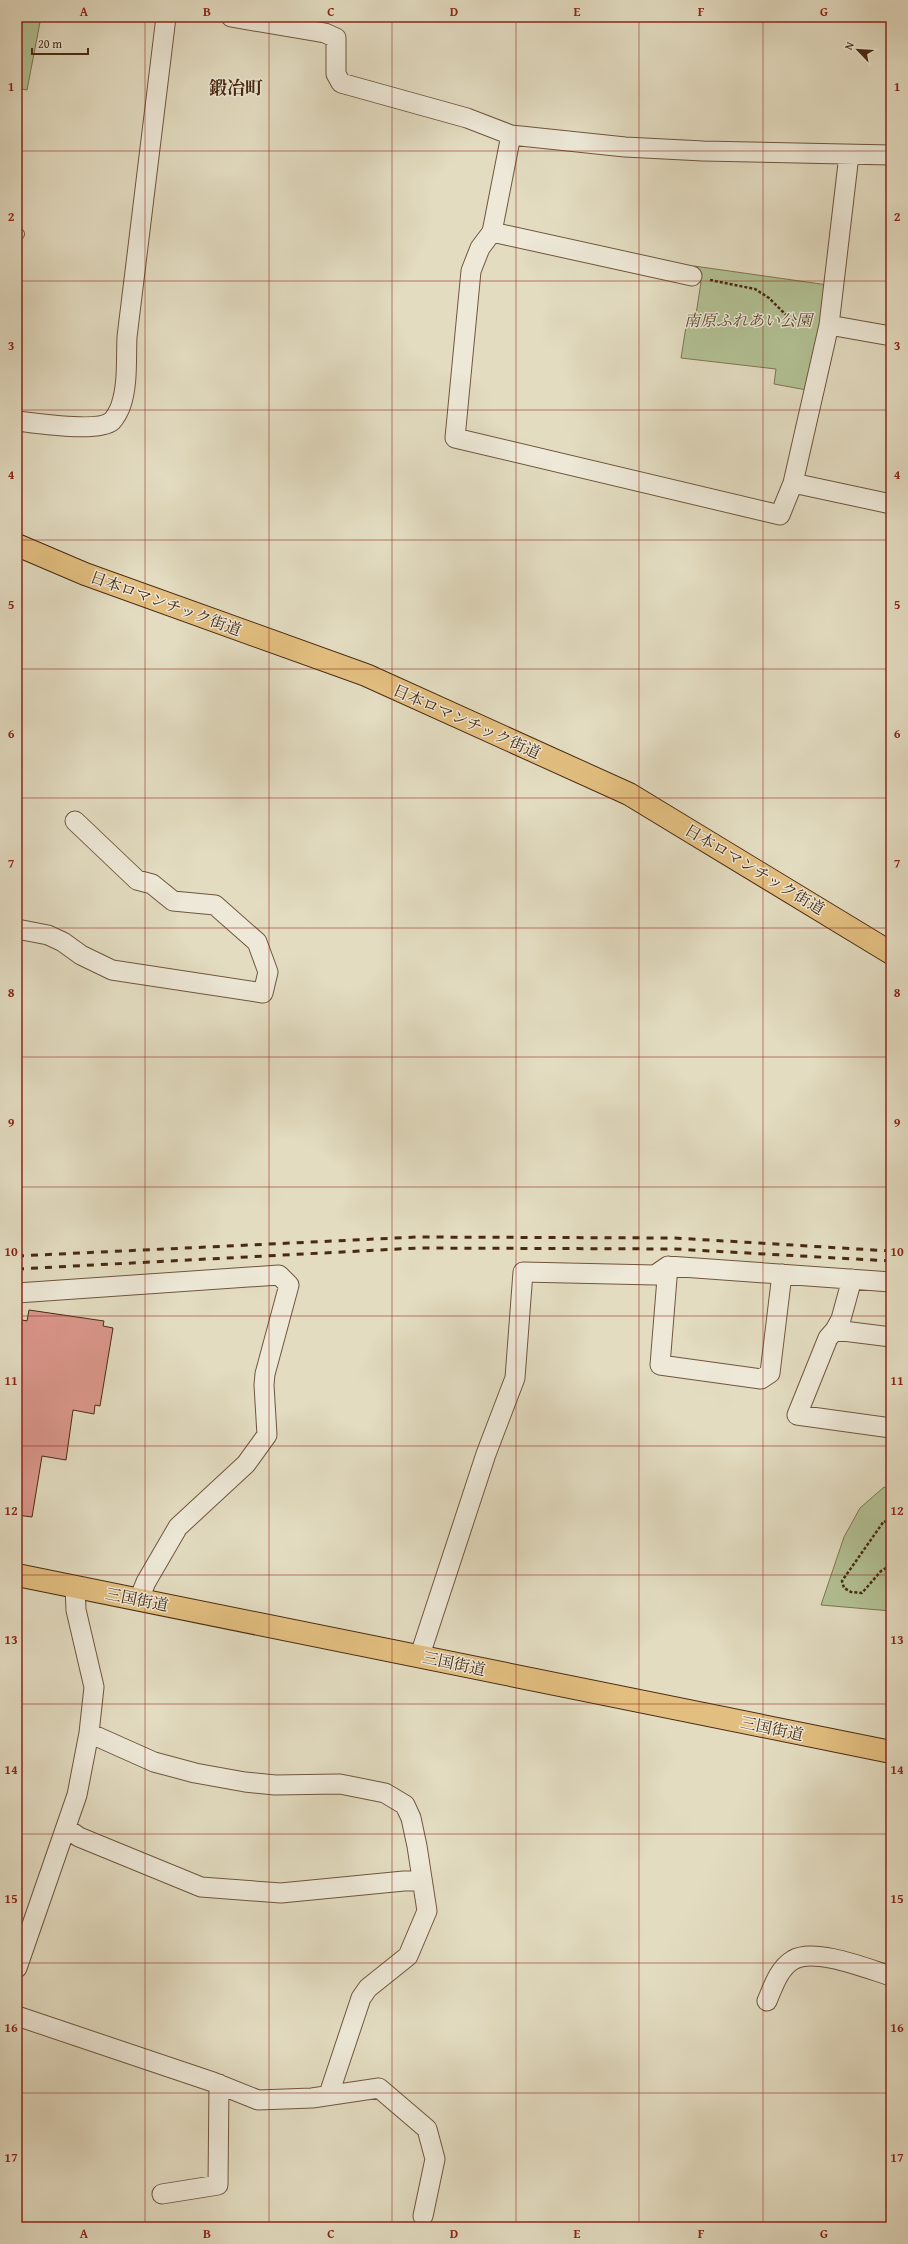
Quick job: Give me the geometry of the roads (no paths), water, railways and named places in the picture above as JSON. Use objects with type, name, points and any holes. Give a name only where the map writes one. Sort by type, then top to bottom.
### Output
[{"type":"highway","name":"日本ロマンチック街道","points":[[17,545],[85,574],[366,675],[629,794],[891,953]]},
{"type":"highway","name":"三国街道","points":[[17,1575],[891,1752]]},
{"type":"street","points":[[17,421],[81,427],[97,426],[111,421],[121,406],[126,379],[127,337],[166,17]]},
{"type":"street","points":[[231,17],[325,33],[336,38],[336,74],[341,83],[466,118],[511,135],[625,147],[849,155],[891,155]]},
{"type":"street","points":[[511,135],[492,232],[480,248],[471,271],[454,438],[780,515],[793,483],[829,325],[849,155]]},
{"type":"street","points":[[492,232],[692,276]]},
{"type":"street","points":[[829,325],[891,336]]},
{"type":"street","points":[[793,483],[891,504]]},
{"type":"street","points":[[17,929],[48,935],[63,942],[81,955],[112,970],[263,993],[268,972],[257,942],[215,905],[173,901],[152,884],[137,880],[75,822]]},
{"type":"street","points":[[668,1266],[660,1365],[761,1379],[770,1372],[782,1274]]},
{"type":"street","points":[[420,1656],[486,1454],[515,1378],[524,1272],[655,1275],[668,1266],[891,1282]]},
{"type":"street","points":[[17,1293],[279,1275],[289,1285],[265,1374],[264,1385],[267,1435],[246,1464],[178,1527],[146,1582],[139,1599]]},
{"type":"street","points":[[852,1279],[841,1319],[835,1330],[828,1338],[797,1415],[891,1428]]},
{"type":"street","points":[[835,1330],[891,1337]]},
{"type":"street","points":[[19,1956],[66,1828],[76,1795],[89,1733],[94,1686],[76,1610],[75,1587]]},
{"type":"street","points":[[89,1733],[154,1762],[195,1773],[245,1782],[276,1785],[340,1784],[390,1795],[406,1805],[411,1818],[427,1911],[408,1956],[368,1988],[361,1998],[329,2094]]},
{"type":"street","points":[[66,1828],[79,1837],[201,1887],[281,1893],[404,1881],[422,1881]]},
{"type":"street","points":[[767,2000],[780,1972],[793,1960],[808,1954],[891,1976]]},
{"type":"street","points":[[17,2016],[219,2084],[258,2100],[312,2098],[329,2094],[379,2088],[427,2129],[435,2159],[424,2216]]},
{"type":"street","points":[[162,2194],[218,2185],[219,2084]]},
{"type":"railway","points":[[17,1256],[418,1237],[675,1238],[891,1251]]},
{"type":"railway","points":[[17,1269],[418,1248],[675,1249],[891,1261]]},
{"type":"district","name":"鍛冶町","points":[[236,88]]},
{"type":"park label","name":"南原ふれあい公園","points":[[748,320]]}]
